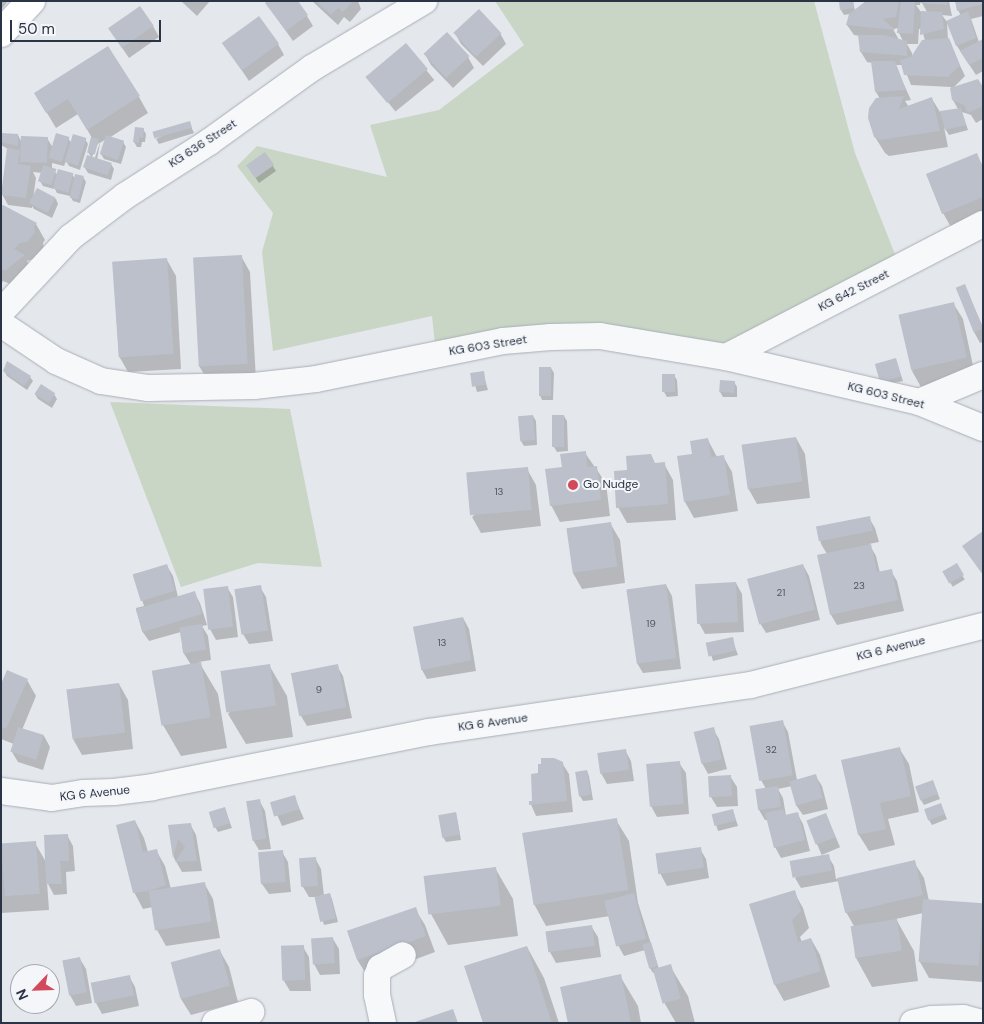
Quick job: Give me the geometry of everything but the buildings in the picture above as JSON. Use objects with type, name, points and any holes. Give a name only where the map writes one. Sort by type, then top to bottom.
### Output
[{"type":"main road","points":[[1,33],[31,1]]},
{"type":"street","name":"KG 636 Street","points":[[1,312],[71,237],[125,196],[209,142],[312,68],[413,4]]},
{"type":"street","name":"KG 642 Street","points":[[726,357],[983,224]]},
{"type":"street","name":"KG 603 Street","points":[[1,324],[65,365],[101,381],[148,388],[254,386],[307,380],[503,341],[600,336],[726,357],[919,402],[983,428]]},
{"type":"street","points":[[919,402],[983,375]]},
{"type":"street","name":"KG 6 Avenue","points":[[1,791],[52,798],[83,793],[114,792],[153,787],[429,732],[751,685],[983,626]]},
{"type":"street","points":[[383,1023],[377,995],[377,976],[380,968],[404,955]]},
{"type":"street","points":[[215,1023],[251,1012]]},
{"type":"street","points":[[914,1023],[932,1019],[963,1018],[982,1023]]},
{"type":"green space","points":[[495,1],[814,1],[855,153],[900,267],[726,357],[600,336],[436,354],[432,316],[273,351],[262,252],[273,213],[237,166],[257,146],[387,177],[370,125],[439,110],[524,45]]},
{"type":"green space","points":[[110,402],[290,409],[322,567],[258,563],[181,587]]},
{"type":"place","name":"Go Nudge","points":[[573,485]]}]
